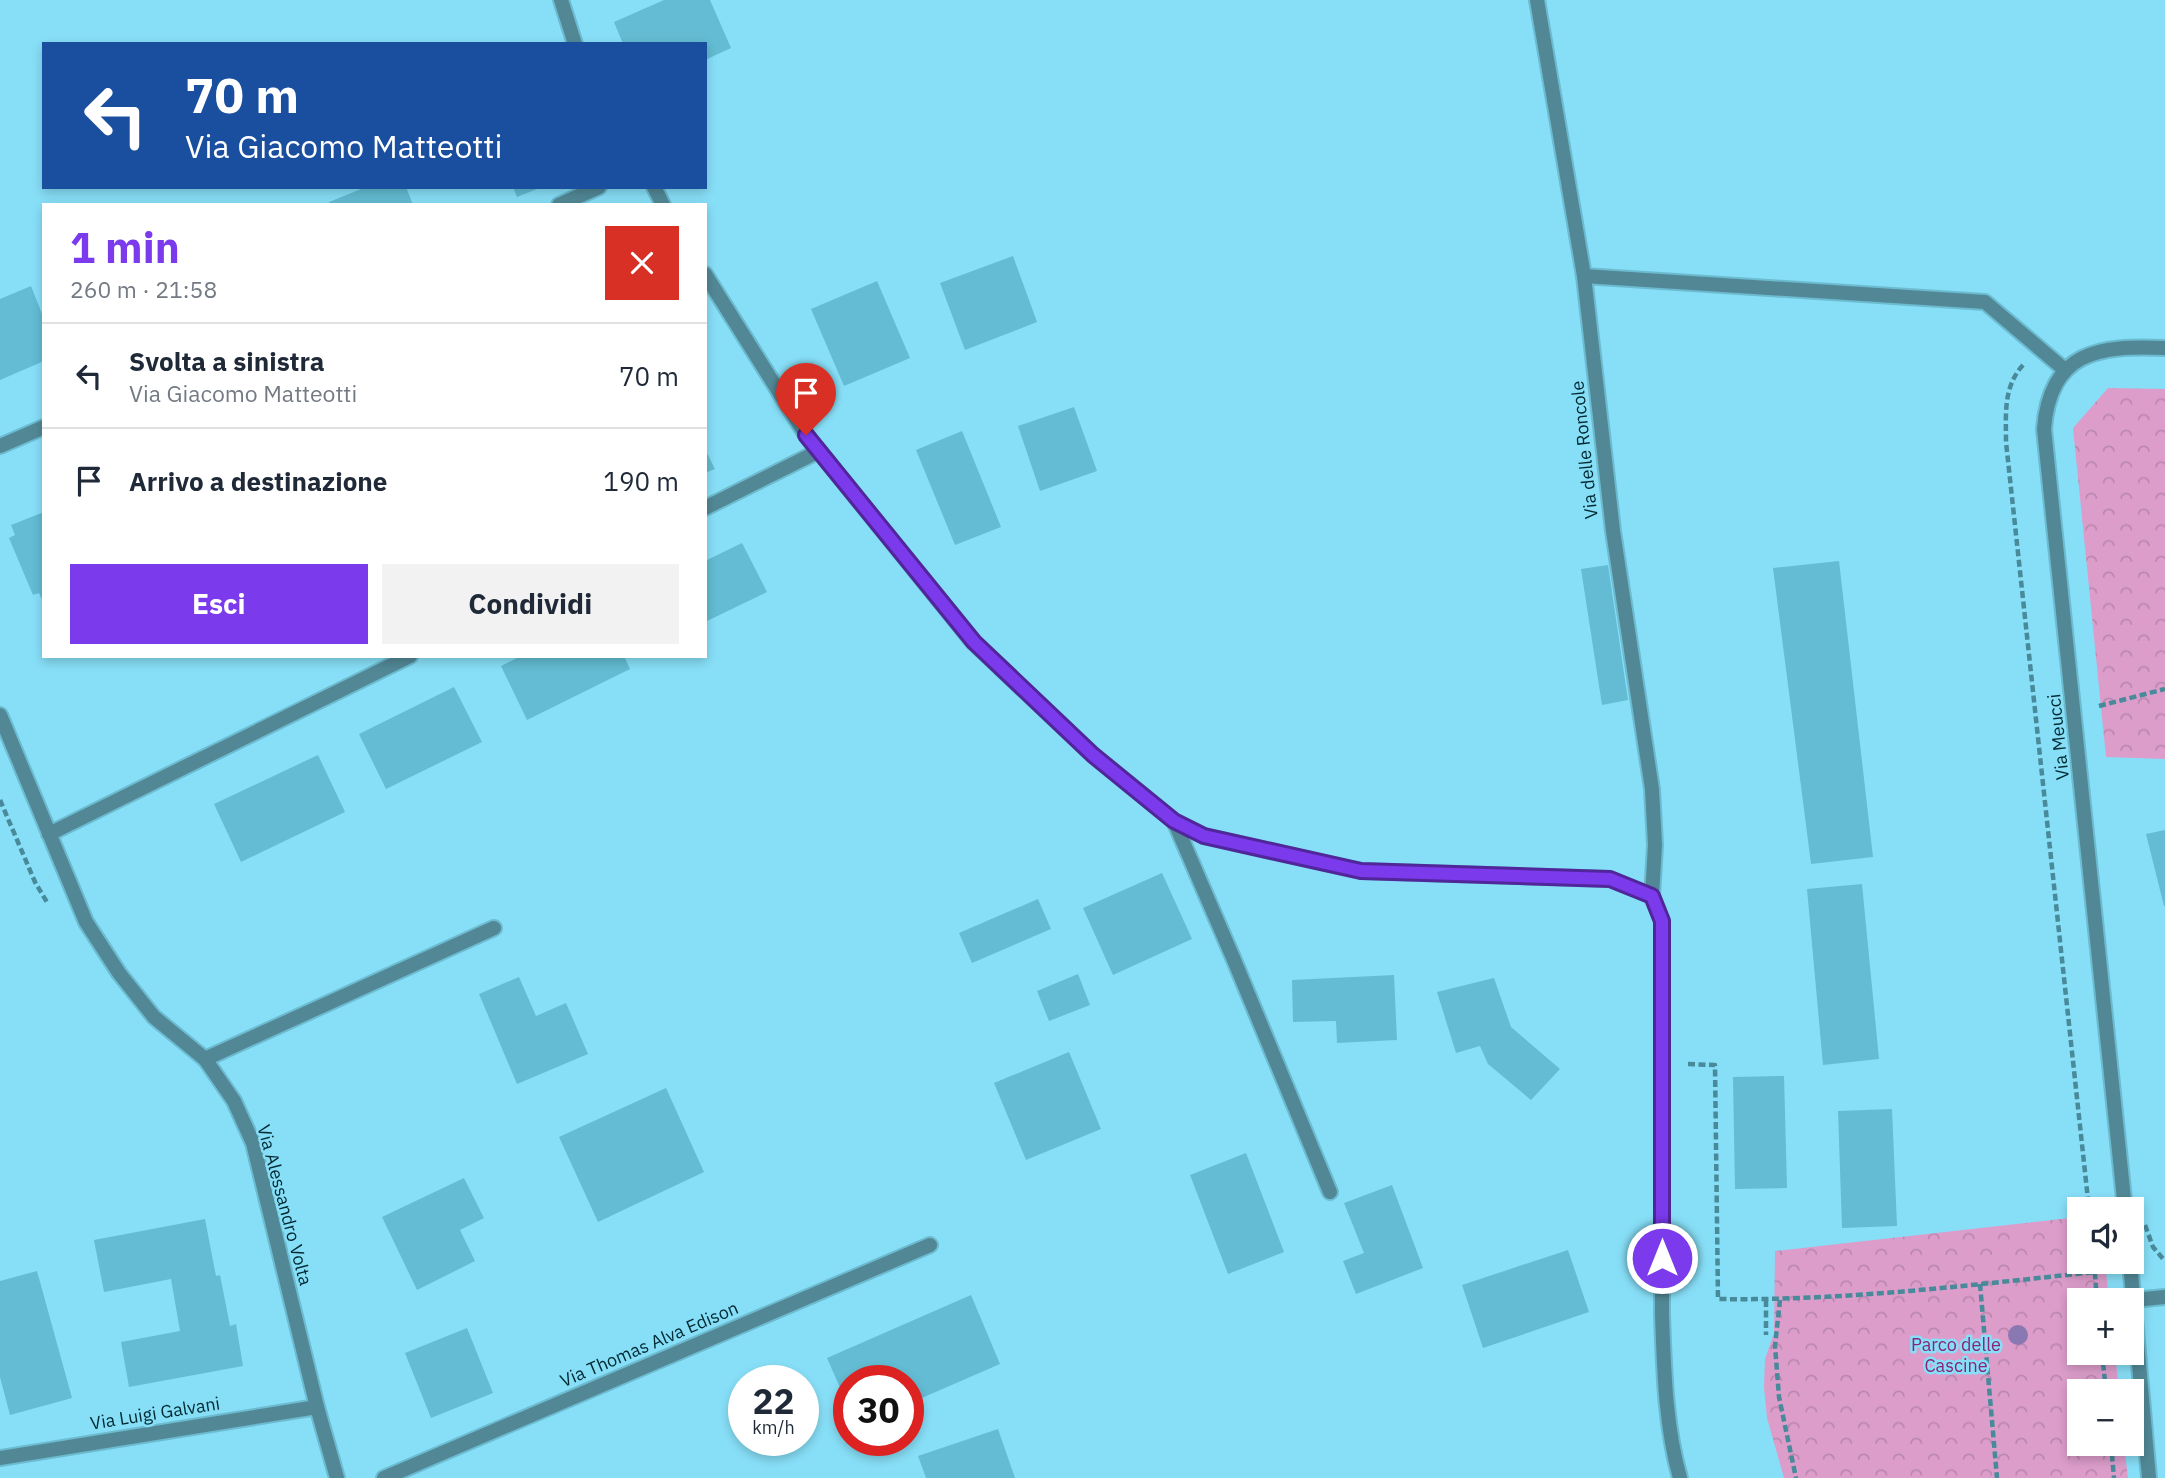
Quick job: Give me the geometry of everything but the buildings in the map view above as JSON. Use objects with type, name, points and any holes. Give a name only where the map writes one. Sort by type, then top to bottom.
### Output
[{"type":"street","points":[[561,0],[574,42]]},
{"type":"street","name":"Via delle Roncole","points":[[1537,0],[1584,276],[1613,531],[1652,789],[1655,845],[1652,896]]},
{"type":"street","points":[[564,203],[595,189]]},
{"type":"street","points":[[1584,276],[1985,302],[2064,370],[2089,354],[2112,347],[2165,348]]},
{"type":"street","points":[[707,277],[819,452],[974,642],[1093,755],[1174,821],[1204,836],[1361,871],[1610,879],[1652,896],[1662,921],[1662,1314],[1671,1437],[1680,1478]]},
{"type":"street","name":"Via Meucci","points":[[2064,370],[2050,393],[2045,409],[2044,429],[2124,1197]]},
{"type":"street","points":[[0,446],[42,428]]},
{"type":"street","points":[[707,507],[819,452]]},
{"type":"street","points":[[49,834],[406,658]]},
{"type":"street","name":"Via Alessandro Volta","points":[[0,715],[86,922],[119,973],[154,1017],[205,1059],[234,1101],[253,1143],[317,1407],[337,1478]]},
{"type":"street","points":[[1174,821],[1330,1192]]},
{"type":"street","points":[[205,1059],[494,928]]},
{"type":"street","name":"Via Thomas Alva Edison","points":[[384,1478],[930,1245]]},
{"type":"street","points":[[2144,1299],[2165,1297]]},
{"type":"street","points":[[2139,1365],[2149,1478]]},
{"type":"street","name":"Via Luigi Galvani","points":[[0,1458],[317,1407]]},
{"type":"path","points":[[2095,707],[2165,689]]},
{"type":"path","points":[[0,800],[35,882],[49,905]]},
{"type":"path","points":[[1661,1063],[1715,1065],[1718,1299],[1780,1300],[2076,1274]]},
{"type":"path","points":[[1980,1284],[1997,1478]]},
{"type":"path","points":[[1766,1300],[1766,1335]]},
{"type":"path","points":[[1780,1300],[1775,1346],[1779,1397],[1796,1478]]},
{"type":"path","points":[[2112,1456],[2114,1478]]},
{"type":"green space","points":[[2108,388],[2165,389],[2165,759],[2106,757],[2073,428]]},
{"type":"green space","name":"Parco delle Cascine","points":[[2067,1218],[2067,1274],[2106,1274],[2108,1288],[2067,1288],[2067,1365],[2116,1365],[2118,1379],[2067,1379],[2067,1456],[2125,1456],[2128,1478],[1784,1478],[1767,1418],[1764,1387],[1765,1359],[1774,1333],[1775,1251]]},
{"type":"route","points":[[806,435],[974,642],[1093,755],[1174,821],[1204,836],[1361,871],[1610,879],[1652,896],[1662,921],[1662,1258]]}]
